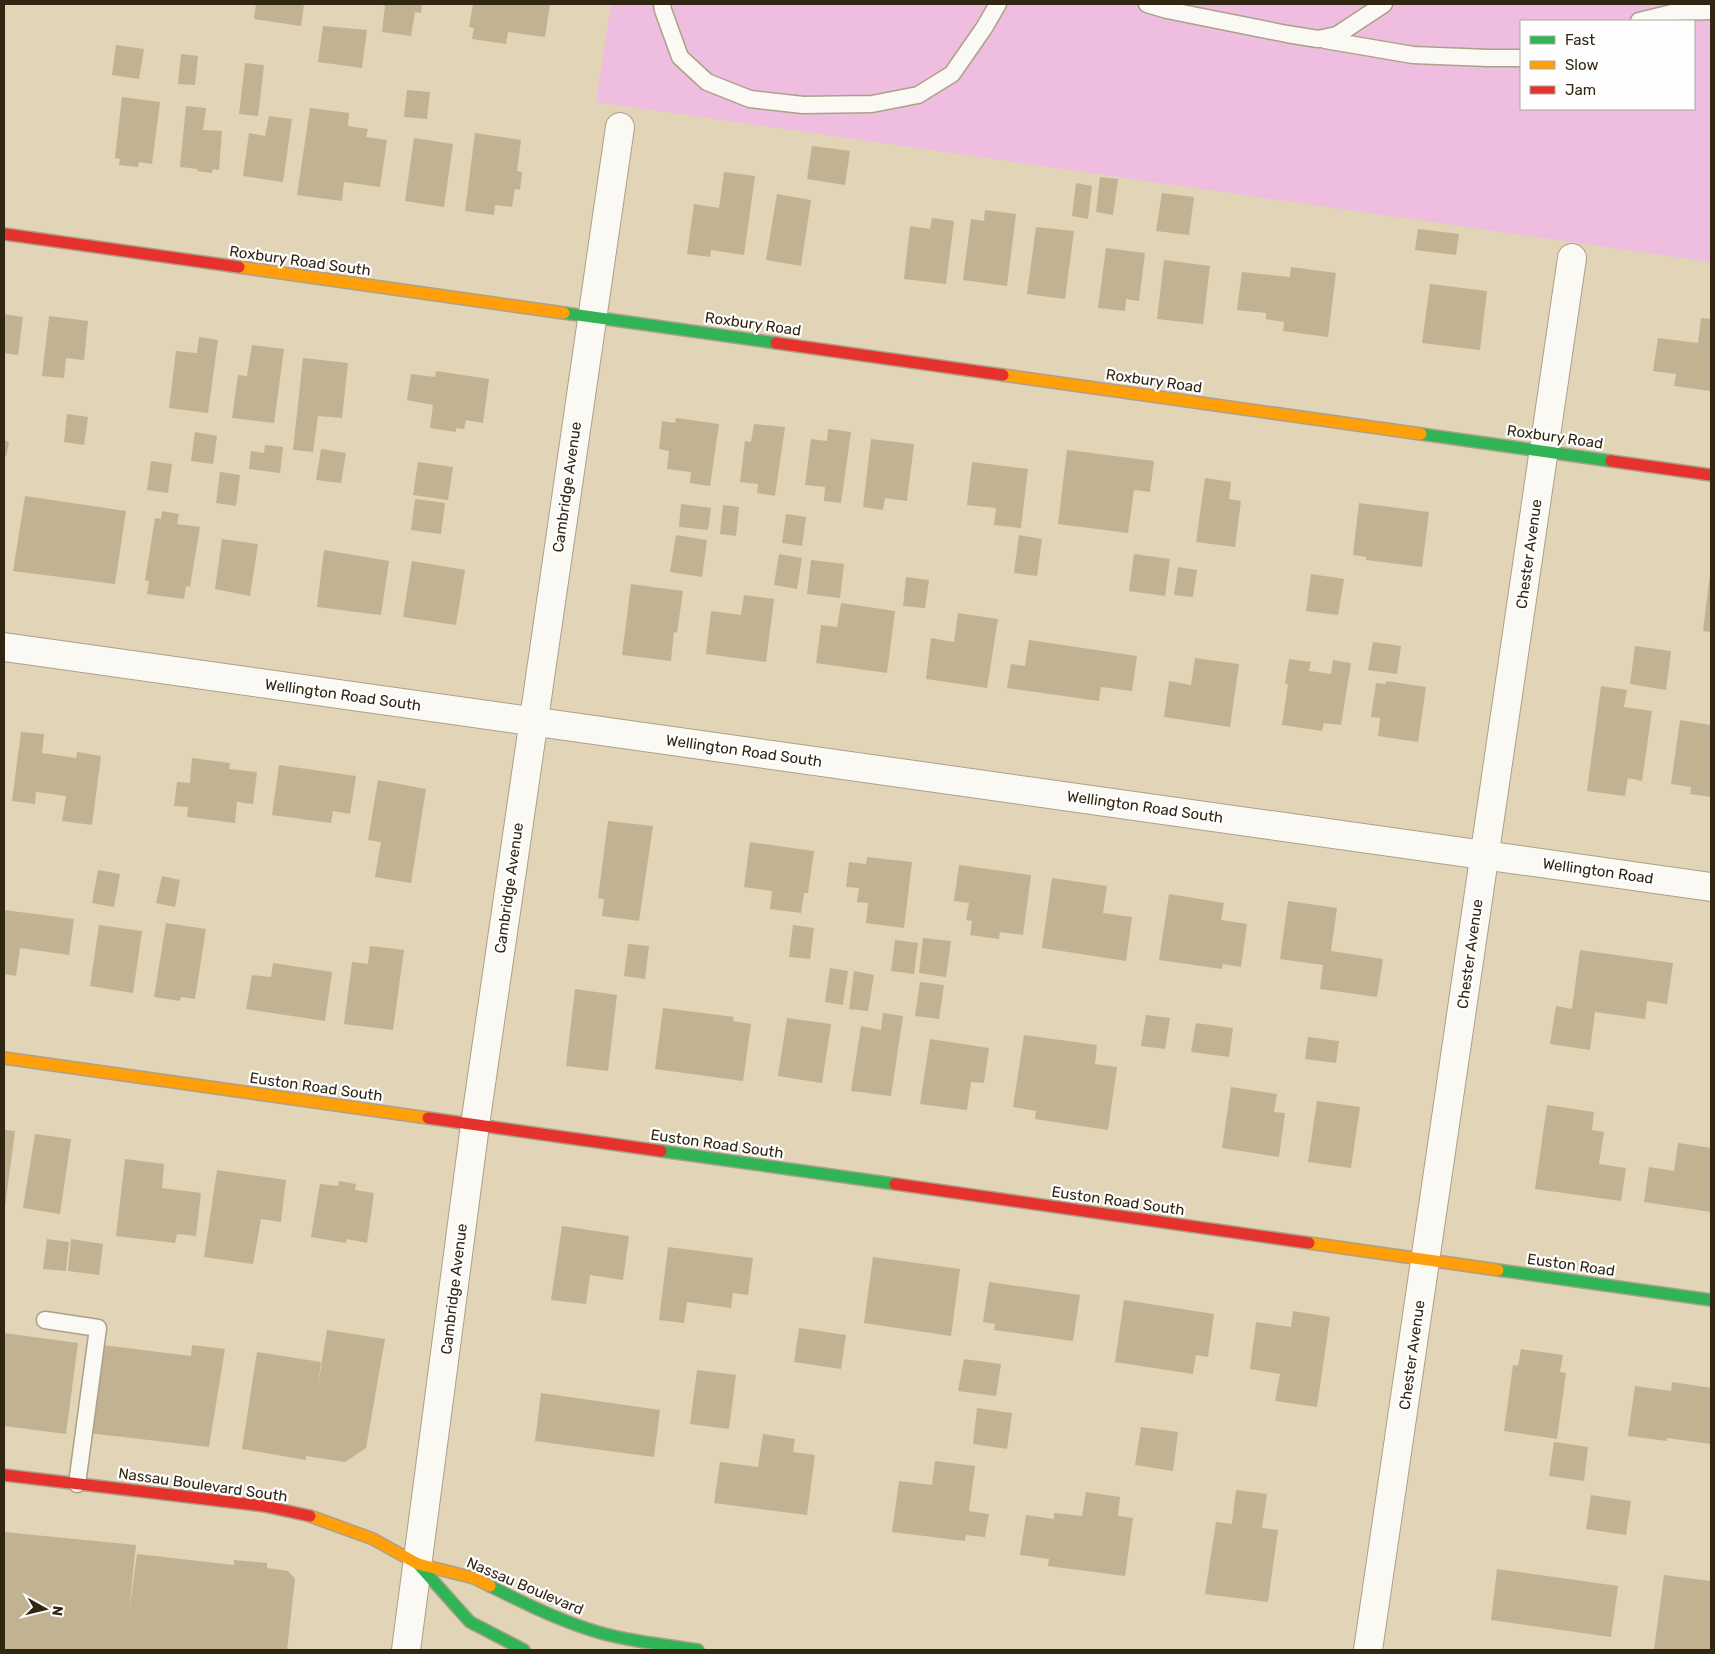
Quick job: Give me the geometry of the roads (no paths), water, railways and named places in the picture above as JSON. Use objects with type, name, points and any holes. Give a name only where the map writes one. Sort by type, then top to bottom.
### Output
[{"type":"street","name":"Cambridge Avenue","points":[[406,1650],[475,1125],[620,127]]},
{"type":"street","name":"Roxbury Road South","points":[[4,234],[592,317]]},
{"type":"street","name":"Chester Avenue","points":[[1368,1650],[1572,258]]},
{"type":"street","name":"Roxbury Road","points":[[592,317],[1711,475]]},
{"type":"street","name":"Wellington Road South","points":[[4,647],[1485,855]]},
{"type":"street","name":"Wellington Road","points":[[1485,855],[1711,887]]},
{"type":"street","name":"Euston Road South","points":[[4,1058],[1426,1260]]},
{"type":"street","name":"Euston Road","points":[[1426,1260],[1711,1300]]},
{"type":"street","name":"Nassau Boulevard South","points":[[4,1475],[264,1506],[307,1515],[373,1539],[418,1564]]},
{"type":"street","points":[[418,1564],[470,1622],[524,1650]]},
{"type":"street","name":"Nassau Boulevard","points":[[418,1564],[474,1578],[539,1611],[590,1630],[630,1640],[698,1650]]},
{"type":"lane","points":[[662,4],[680,57],[707,82],[750,99],[803,105],[872,104],[918,95],[952,74],[998,4]]},
{"type":"lane","points":[[1148,4],[1167,10],[1260,29],[1413,55],[1520,58]]},
{"type":"lane","points":[[1318,39],[1337,36],[1384,4]]},
{"type":"lane","points":[[1643,20],[1676,12],[1711,11]]},
{"type":"lane","points":[[45,1320],[98,1328],[77,1484]]}]
